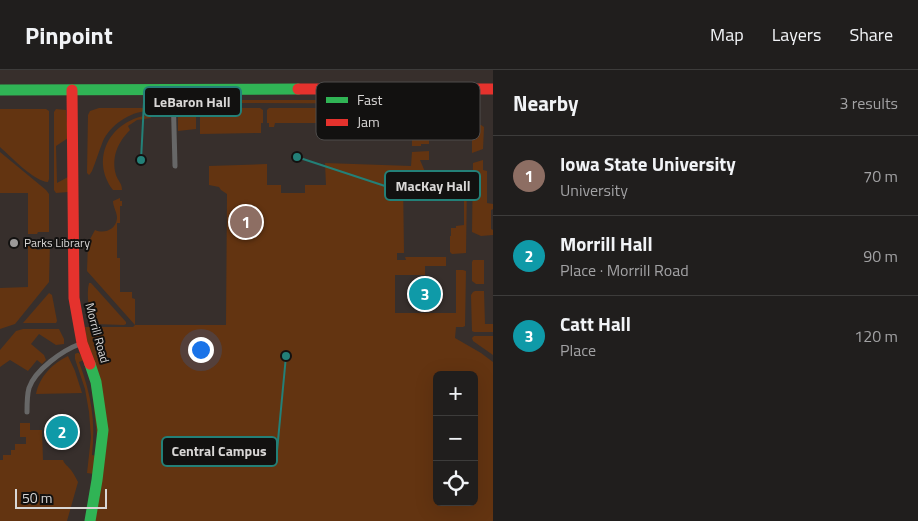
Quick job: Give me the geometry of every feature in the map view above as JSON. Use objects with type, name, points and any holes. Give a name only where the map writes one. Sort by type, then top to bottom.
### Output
[{"type":"street","points":[[0,90],[316,90]]},
{"type":"street","name":"Morrill Road","points":[[72,90],[74,298],[82,343],[96,382],[103,430],[90,521]]},
{"type":"street","points":[[480,90],[493,90]]},
{"type":"lane","points":[[173,90],[175,166]]},
{"type":"lane","points":[[27,412],[29,387],[38,375],[56,357],[69,348],[82,343]]},
{"type":"shaded area","points":[[0,70],[493,70],[493,521],[0,521]]},
{"type":"shaded area","points":[[240,100],[316,100],[316,103],[240,103]]},
{"type":"shaded area","points":[[99,108],[149,108],[147,111],[121,120],[110,130],[103,141],[89,175],[87,173],[88,115],[90,111]]},
{"type":"shaded area","points":[[179,108],[196,108],[196,129],[178,131]]},
{"type":"shaded area","points":[[200,108],[260,108],[263,110],[261,133],[200,134]]},
{"type":"shaded area","points":[[269,108],[316,108],[316,123],[275,123],[274,127],[269,127],[269,123],[267,123],[267,110]]},
{"type":"shaded area","points":[[0,109],[46,109],[49,111],[48,182],[36,178],[0,147]]},
{"type":"shaded area","points":[[56,109],[66,110],[68,138],[56,146],[57,183],[68,177],[68,192],[56,193],[54,190],[54,112]]},
{"type":"shaded area","points":[[150,115],[151,118],[137,120],[128,126],[130,130],[119,145],[114,162],[116,175],[122,190],[113,190],[106,178],[103,165],[104,153],[108,142],[124,124],[136,118]]},
{"type":"shaded area","points":[[481,125],[484,127],[483,149],[472,153],[472,140],[480,140]]},
{"type":"shaded area","points":[[412,140],[429,140],[429,144],[412,146]]},
{"type":"shaded area","points":[[429,151],[429,160],[420,160],[426,174],[403,179],[404,253],[397,253],[397,260],[406,260],[405,257],[446,257],[446,266],[425,266],[425,275],[395,275],[395,313],[456,313],[456,270],[466,271],[465,326],[456,327],[455,338],[493,362],[493,521],[90,521],[100,464],[85,327],[226,325],[227,194],[219,187],[209,185],[209,166],[267,164],[267,185],[281,185],[281,193],[305,193],[305,185],[326,185],[325,163],[411,166],[412,152]]},
{"type":"shaded area","points":[[0,152],[49,194],[49,232],[28,234],[28,193],[0,193]]},
{"type":"shaded area","points":[[483,160],[483,170],[487,171],[487,203],[493,204],[493,209],[491,210],[491,229],[493,230],[493,235],[481,236],[472,232],[473,163]]},
{"type":"shaded area","points":[[464,178],[467,180],[466,253],[452,254],[450,252],[451,228],[464,225]]},
{"type":"shaded area","points":[[120,198],[122,206],[120,206],[120,223],[117,223],[117,258],[120,258],[120,292],[132,292],[132,298],[135,299],[135,325],[87,271],[88,243],[95,230],[106,231],[114,226],[117,218],[113,201]]},
{"type":"shaded area","points":[[44,242],[50,242],[49,282],[15,324],[0,329],[0,288],[28,287],[28,246],[36,246],[37,250],[43,249]]},
{"type":"shaded area","points":[[473,260],[484,260],[484,284],[476,284],[472,281]]},
{"type":"shaded area","points":[[89,283],[126,324],[94,324],[88,304]]},
{"type":"shaded area","points":[[475,291],[484,291],[485,324],[493,324],[493,332],[472,331],[471,295]]},
{"type":"shaded area","points":[[49,293],[52,295],[56,323],[23,323]]},
{"type":"shaded area","points":[[23,329],[59,329],[64,339],[64,344],[56,345],[39,334],[31,344],[44,355],[46,360],[42,364],[37,360],[28,371],[10,360],[0,367],[0,350],[16,331]]},
{"type":"shaded area","points":[[474,336],[493,336],[493,355],[473,341],[472,338]]},
{"type":"shaded area","points":[[77,353],[84,360],[79,362],[87,385],[93,419],[92,455],[97,456],[94,474],[87,473],[91,437],[89,412],[85,389],[75,359],[75,354]]},
{"type":"shaded area","points":[[68,356],[82,393],[36,394],[40,382],[47,371],[57,362]]},
{"type":"shaded area","points":[[20,423],[30,423],[30,430],[42,430],[43,460],[63,460],[78,482],[67,521],[0,521],[0,460],[3,460],[3,455],[11,455],[11,450],[15,450],[15,444],[26,444],[26,437],[20,437]]},
{"type":"traffic: fast","points":[[0,90],[298,89]]},
{"type":"traffic: fast","points":[[90,364],[96,382],[103,430],[90,521]]},
{"type":"traffic: jam","points":[[298,89],[316,89]]},
{"type":"traffic: jam","points":[[480,89],[493,89]]},
{"type":"traffic: jam","points":[[72,90],[74,298],[82,343],[90,364]]},
{"type":"place","name":"MacKay Hall","points":[[297,157]]},
{"type":"place","name":"LeBaron Hall","points":[[141,160]]},
{"type":"place","name":"Iowa State University","points":[[246,222]]},
{"type":"place","name":"Parks Library","points":[[14,243]]},
{"type":"place","name":"Catt Hall","points":[[425,294]]},
{"type":"place","name":"Central Campus","points":[[286,356]]},
{"type":"place","name":"Morrill Hall","points":[[62,432]]}]
